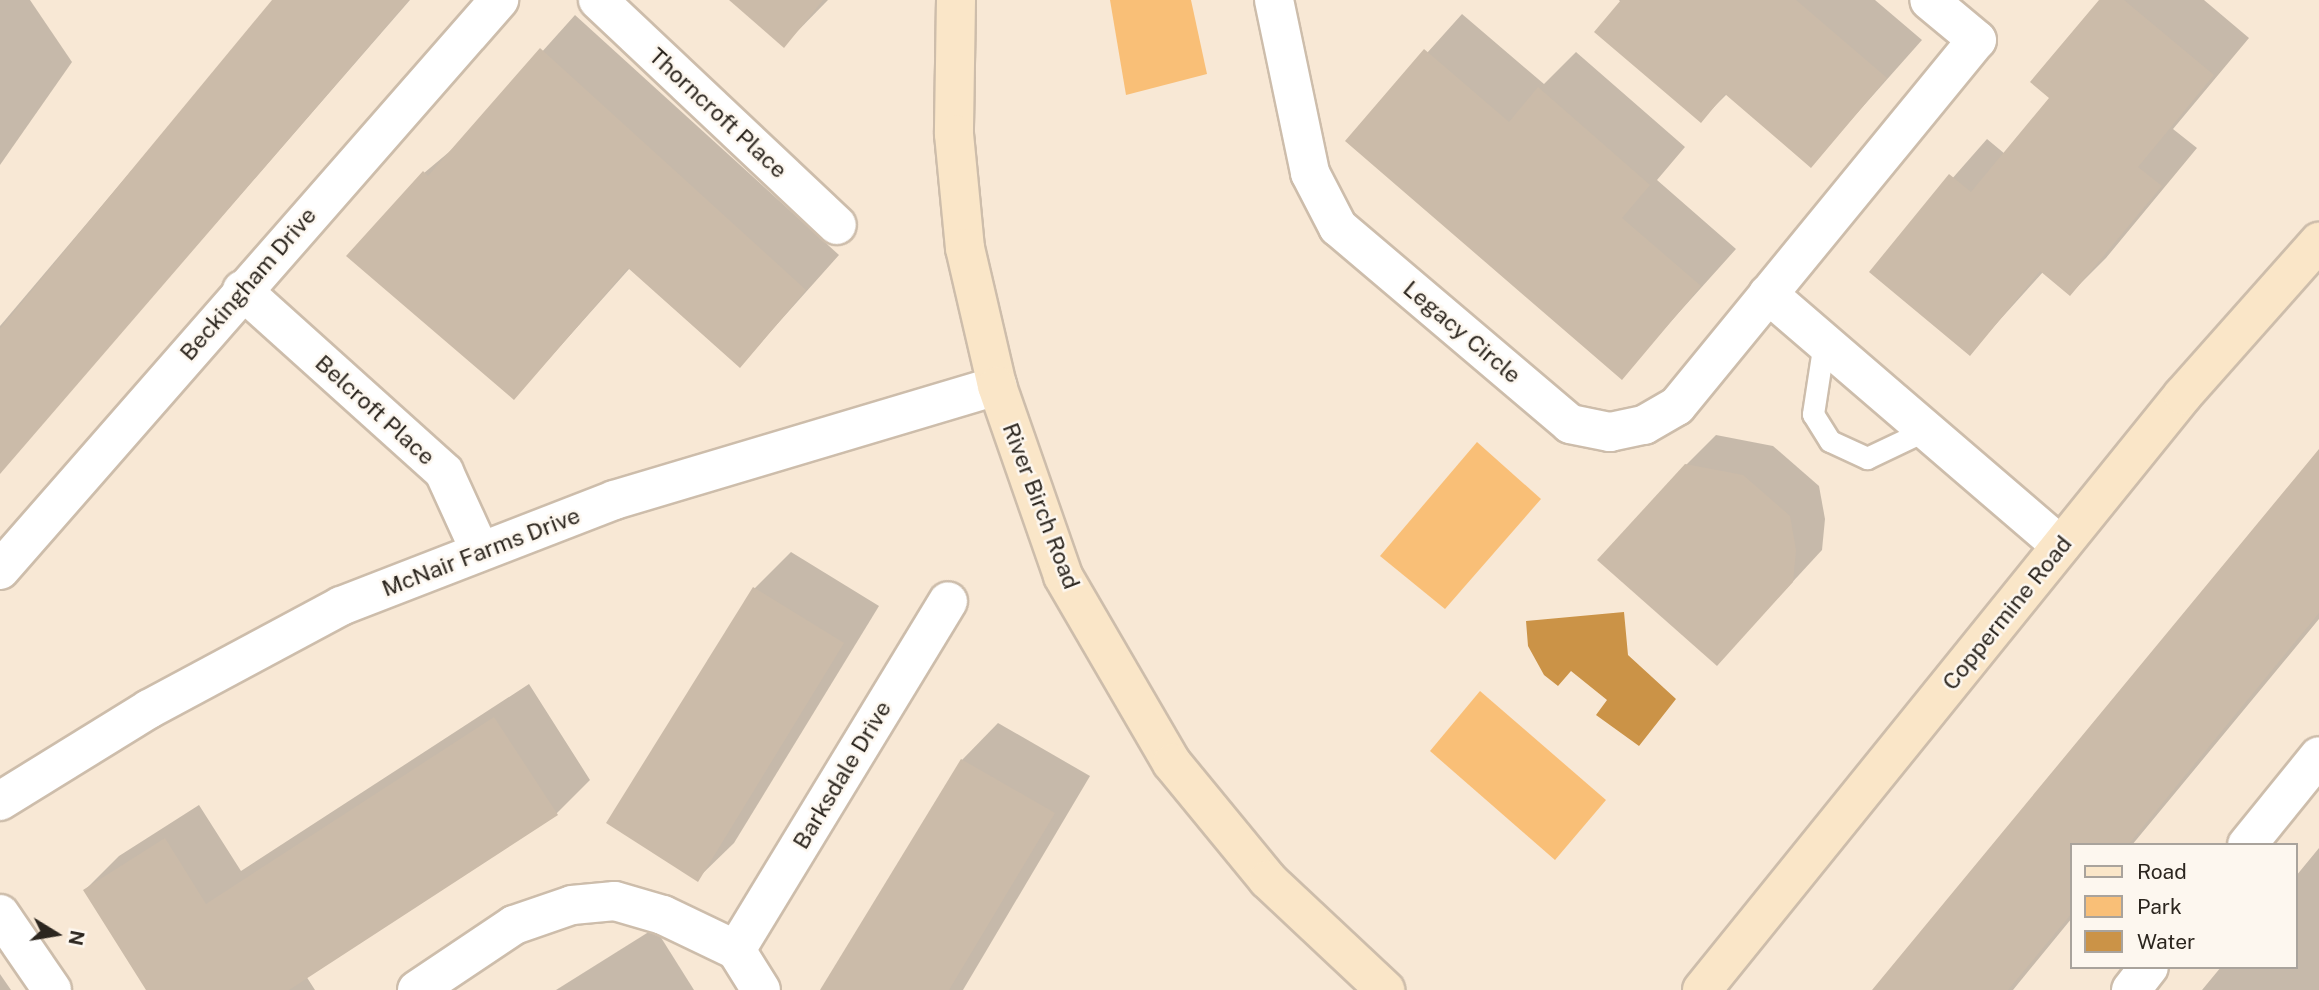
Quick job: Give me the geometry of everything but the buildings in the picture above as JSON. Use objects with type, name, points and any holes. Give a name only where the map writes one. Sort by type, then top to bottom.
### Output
[{"type":"street","name":"Beckingham Drive","points":[[0,570],[242,290],[499,0]]},
{"type":"street","name":"Thorncroft Place","points":[[598,0],[837,225]]},
{"type":"street","name":"River Birch Road","points":[[956,0],[954,134],[965,248],[997,386],[1063,576],[1172,763],[1268,880],[1385,990]]},
{"type":"street","name":"Legacy Circle","points":[[1274,0],[1310,173],[1338,227],[1570,424],[1610,432],[1644,425],[1677,406],[1977,40],[1929,0]]},
{"type":"street","name":"Coppermine Road","points":[[1702,990],[2183,395],[2319,242]]},
{"type":"street","name":"Belcroft Place","points":[[242,290],[444,472],[480,551]]},
{"type":"street","points":[[1768,294],[2061,546]]},
{"type":"street","name":"McNair Farms Drive","points":[[0,801],[149,709],[341,606],[614,500],[997,386]]},
{"type":"street","name":"Barksdale Drive","points":[[736,950],[948,601]]},
{"type":"street","points":[[2249,843],[2318,757]]},
{"type":"street","points":[[417,990],[514,925],[572,905],[615,901],[663,915],[736,950],[761,990]]},
{"type":"street","points":[[0,914],[52,990]]},
{"type":"street","points":[[2131,990],[2147,969]]},
{"type":"lane","points":[[1824,342],[1813,414],[1829,441],[1867,458],[1926,430]]},
{"type":"green space","points":[[1110,0],[1191,0],[1207,74],[1126,95]]},
{"type":"green space","points":[[1477,442],[1541,499],[1445,609],[1380,556]]},
{"type":"green space","points":[[1480,691],[1606,800],[1555,860],[1430,751]]},
{"type":"water","points":[[1624,612],[1628,655],[1676,699],[1639,746],[1596,715],[1607,700],[1571,671],[1558,686],[1544,675],[1528,646],[1526,621]]}]
